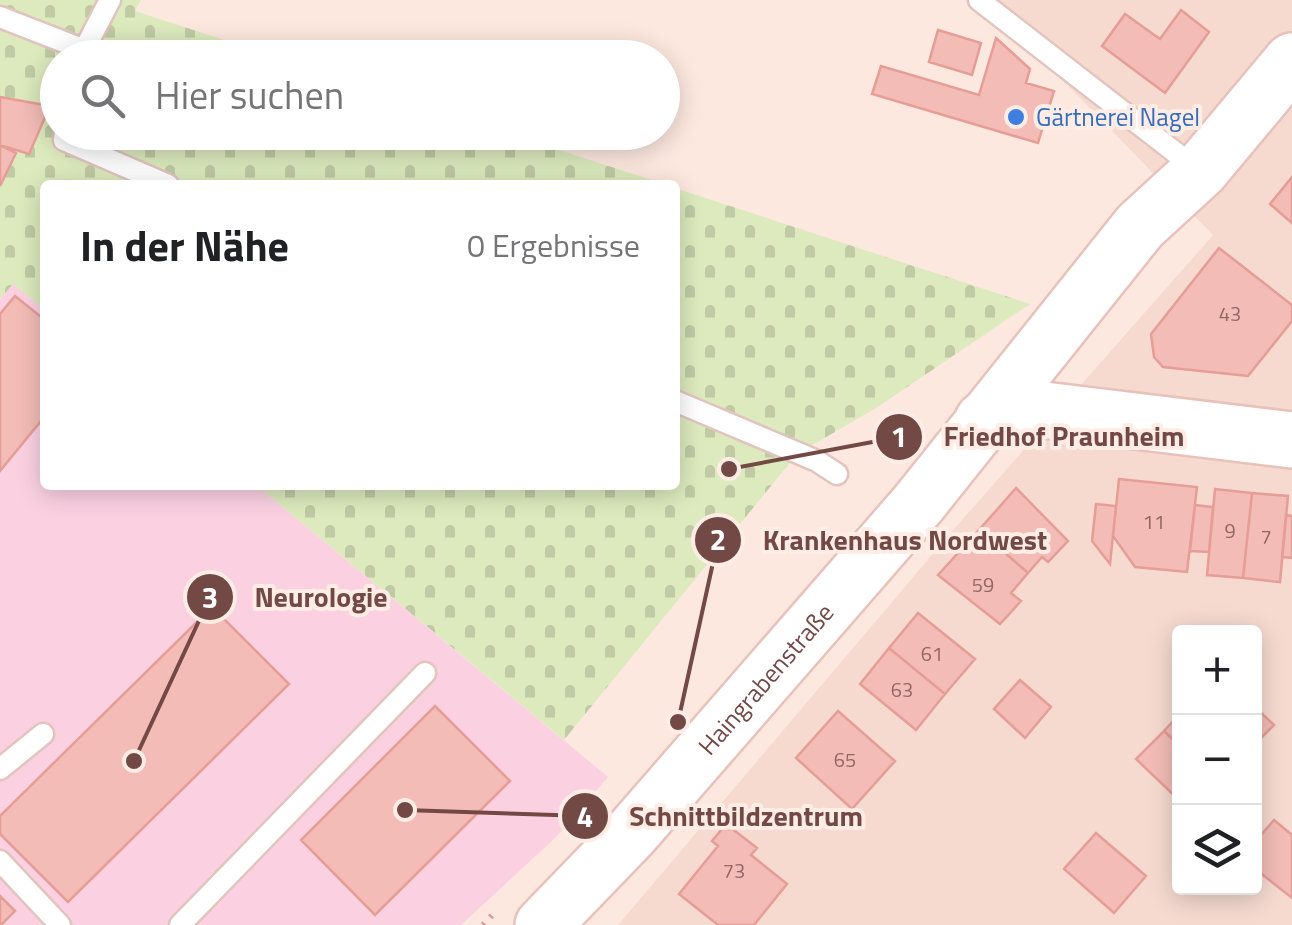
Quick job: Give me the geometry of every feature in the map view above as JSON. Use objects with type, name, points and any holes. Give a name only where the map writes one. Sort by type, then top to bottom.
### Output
[{"type":"main road","name":"Haingrabenstraße","points":[[543,925],[630,835],[918,504],[1140,226],[1200,171],[1292,61]]},
{"type":"main road","points":[[983,420],[1036,409],[1292,440]]},
{"type":"lane","points":[[89,40],[110,0]]},
{"type":"lane","points":[[980,0],[1200,171]]},
{"type":"lane","points":[[0,17],[50,40]]},
{"type":"lane","points":[[87,150],[156,180]]},
{"type":"lane","points":[[680,402],[817,461],[837,474]]},
{"type":"lane","points":[[180,925],[425,673]]},
{"type":"lane","points":[[0,769],[43,734]]},
{"type":"lane","points":[[0,861],[60,925]]},
{"type":"shaded area","points":[[985,0],[1292,0],[1292,925],[618,925],[948,536],[1213,235]]},
{"type":"shaded area","points":[[13,283],[40,306],[40,490],[262,490],[608,777],[554,839],[461,925],[0,925],[0,299]]},
{"type":"green space","points":[[0,0],[141,0],[135,11],[225,40],[40,40],[40,150],[559,150],[652,180],[40,180],[40,306],[13,284],[0,299]]},
{"type":"green space","points":[[680,190],[1030,304],[876,408],[797,454],[564,740],[262,490],[680,490]]},
{"type":"building","points":[[1181,10],[1209,32],[1165,93],[1102,46],[1125,14],[1160,39]]},
{"type":"building","points":[[938,30],[981,43],[972,75],[929,62]]},
{"type":"building","points":[[996,38],[1030,69],[1026,83],[1054,91],[1038,143],[872,94],[881,66],[979,95]]},
{"type":"building","points":[[0,97],[40,104],[40,129],[29,154],[0,145]]},
{"type":"building","points":[[0,145],[16,153],[0,186]]},
{"type":"building","points":[[1292,177],[1292,223],[1270,204]]},
{"type":"building","points":[[1219,248],[1292,305],[1292,321],[1248,376],[1163,367],[1154,357],[1151,334]]},
{"type":"building","points":[[15,296],[40,316],[40,422],[0,471],[0,314]]},
{"type":"building","points":[[1119,479],[1197,487],[1187,572],[1135,567],[1113,536]]},
{"type":"building","points":[[1016,488],[1068,541],[1048,562],[1042,557],[1028,573],[979,530]]},
{"type":"building","points":[[1215,489],[1252,493],[1243,578],[1207,575]]},
{"type":"building","points":[[1252,493],[1288,496],[1280,582],[1243,578]]},
{"type":"building","points":[[1096,504],[1116,506],[1110,564],[1092,541]]},
{"type":"building","points":[[1195,505],[1213,507],[1209,552],[1190,551]]},
{"type":"building","points":[[1286,515],[1292,516],[1292,558],[1282,557]]},
{"type":"building","points":[[979,530],[1028,573],[1011,593],[1021,601],[1000,624],[938,575]]},
{"type":"building","points":[[212,607],[289,684],[68,902],[0,834],[0,816]]},
{"type":"building","points":[[918,613],[975,659],[945,694],[889,648]]},
{"type":"building","points":[[889,648],[945,694],[916,730],[860,684]]},
{"type":"building","points":[[1020,680],[1051,707],[1025,738],[994,709]]},
{"type":"building","points":[[435,706],[510,781],[375,915],[301,840]]},
{"type":"building","points":[[838,711],[895,761],[852,809],[796,758]]},
{"type":"building","points":[[1262,714],[1274,725],[1262,737]]},
{"type":"building","points":[[1172,722],[1172,738],[1164,731]]},
{"type":"building","points":[[1164,731],[1172,738],[1172,793],[1136,759]]},
{"type":"building","points":[[1274,820],[1292,835],[1292,898],[1262,874],[1262,834]]},
{"type":"building","points":[[726,824],[757,848],[751,855],[787,884],[754,925],[718,925],[679,894],[718,846],[712,841]]},
{"type":"building","points":[[1096,833],[1146,876],[1114,913],[1064,869]]},
{"type":"building","points":[[0,896],[15,911],[1,925],[0,925]]},
{"type":"place","name":"Gärtnerei Nagel","points":[[1016,117]]},
{"type":"place","name":"Friedhof Praunheim","points":[[729,469]]},
{"type":"place","name":"Krankenhaus Nordwest","points":[[678,722]]},
{"type":"place","name":"Neurologie","points":[[134,761]]},
{"type":"place","name":"Schnittbildzentrum","points":[[405,810]]}]
